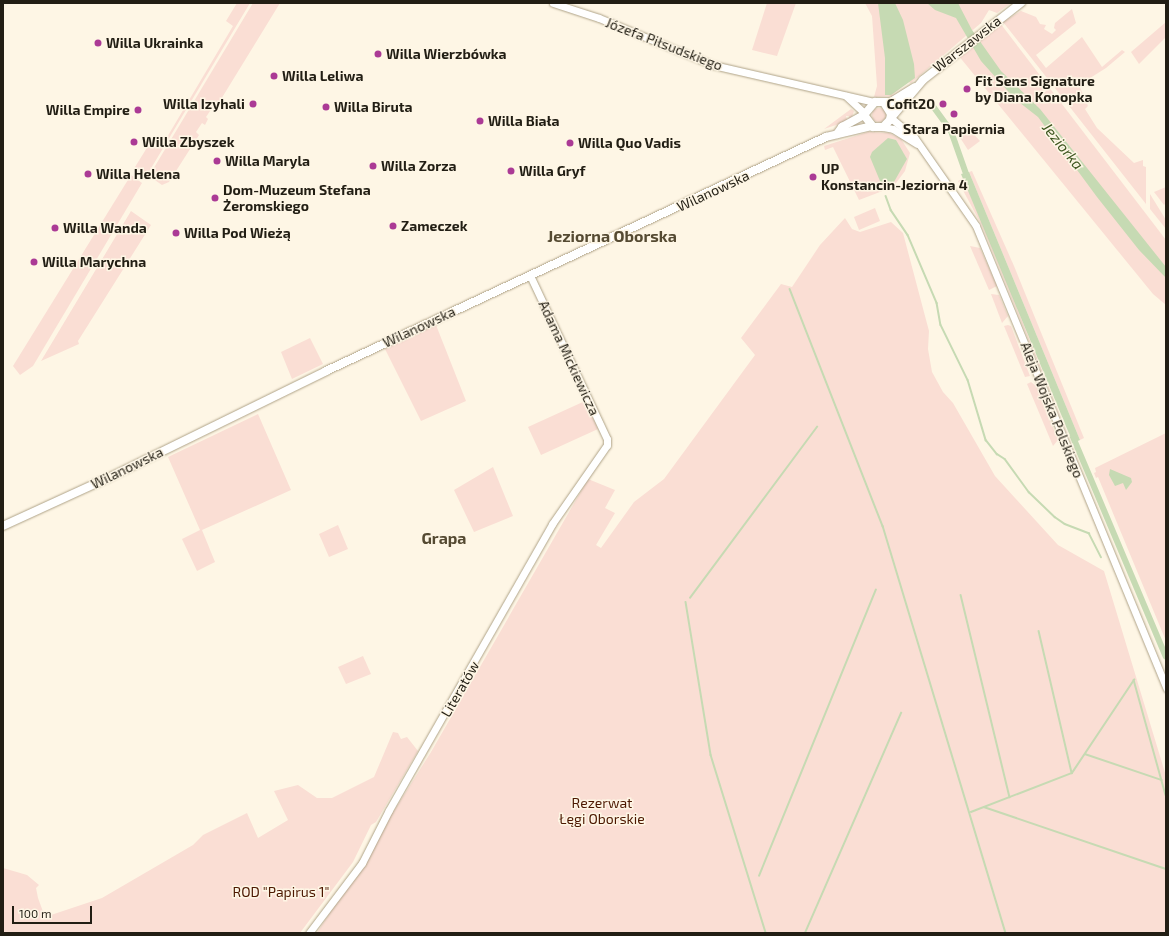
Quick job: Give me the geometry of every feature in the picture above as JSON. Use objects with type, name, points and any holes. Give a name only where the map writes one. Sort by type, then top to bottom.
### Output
[{"type":"main road","name":"Warszawska","points":[[879,103],[894,101],[915,87],[956,52],[1021,3]]},
{"type":"main road","name":"Warszawska","points":[[893,116],[915,87]]},
{"type":"main road","points":[[879,103],[890,109],[893,116],[882,128],[872,126],[864,114],[879,103]]},
{"type":"main road","name":"Wilanowska","points":[[837,134],[842,127],[864,114]]},
{"type":"main road","name":"Wilanowska","points":[[3,526],[108,478],[297,384],[530,274],[837,134],[872,126]]},
{"type":"street","name":"Józefa Piłsudskiego","points":[[553,3],[599,18],[713,65],[879,103]]},
{"type":"street","points":[[846,96],[864,114]]},
{"type":"street","name":"Aleja Wojska Polskiego","points":[[893,116],[902,127],[912,134],[917,144],[976,226],[1166,688]]},
{"type":"street","name":"Aleja Wojska Polskiego","points":[[882,128],[893,130],[917,144]]},
{"type":"street","name":"Adama Mickiewicza","points":[[530,274],[608,442]]},
{"type":"street","name":"Literatów","points":[[309,933],[362,863],[389,810],[552,524],[608,442]]},
{"type":"green space","points":[[237,3],[250,3],[147,175],[135,167],[153,138],[163,144],[233,26],[226,21]]},
{"type":"green space","points":[[253,3],[280,3],[215,109],[212,108],[206,117],[208,119],[205,125],[202,123],[196,132],[199,135],[169,182],[162,185],[149,176]]},
{"type":"green space","points":[[767,3],[796,3],[777,56],[752,50]]},
{"type":"green space","points":[[865,3],[1011,3],[997,13],[989,10],[981,23],[911,83],[908,82],[892,95],[893,96],[874,97],[877,86],[872,16]]},
{"type":"green space","points":[[1072,9],[1076,23],[1036,55],[1046,68],[1082,37],[1102,67],[1122,50],[1125,52],[1106,68],[1079,85],[1088,106],[1085,109],[1097,128],[1134,163],[1143,160],[1143,166],[1146,167],[1146,204],[1003,22],[1021,11],[1036,17],[1040,24],[1046,25],[1044,29],[1052,34],[1056,30],[1054,28],[1055,23]]},
{"type":"green space","points":[[1166,22],[1166,37],[1139,64],[1131,52]]},
{"type":"green space","points":[[1000,23],[1166,240],[1166,305],[1153,294],[958,55]]},
{"type":"green space","points":[[879,108],[884,110],[886,115],[884,120],[879,122],[874,120],[872,115],[874,110]]},
{"type":"green space","points":[[851,109],[854,111],[852,117],[849,119],[849,116],[846,116],[847,120],[842,123],[824,129]]},
{"type":"green space","points":[[968,128],[980,141],[968,150],[959,136]]},
{"type":"green space","points":[[868,132],[889,133],[901,139],[910,153],[905,171],[893,187],[859,200],[833,147],[825,150],[824,146]]},
{"type":"green space","points":[[972,171],[1014,266],[1084,438],[1080,440],[969,172]]},
{"type":"green space","points":[[131,175],[142,183],[33,366],[20,375],[13,366]]},
{"type":"green space","points":[[963,178],[992,245],[1071,443],[981,224],[958,181]]},
{"type":"green space","points":[[1166,187],[1166,203],[1164,205],[1154,192]]},
{"type":"green space","points":[[1150,194],[1166,220],[1166,229],[1150,209]]},
{"type":"green space","points":[[875,208],[880,221],[859,230],[854,217]]},
{"type":"green space","points":[[131,211],[151,225],[78,341],[79,344],[41,361]]},
{"type":"green space","name":"Rezerwat Łęgi Oborskie","points":[[845,218],[852,229],[860,232],[891,222],[903,233],[929,331],[928,349],[932,372],[943,392],[953,403],[995,476],[1058,545],[1104,571],[1166,776],[1166,933],[317,933],[431,752],[588,479],[615,490],[605,508],[615,513],[596,545],[601,548],[634,502],[664,479],[755,355],[741,338],[781,284],[792,287],[820,245]]},
{"type":"green space","points":[[970,246],[980,248],[997,286],[989,290]]},
{"type":"green space","points":[[991,294],[999,295],[1008,316],[1002,323]]},
{"type":"green space","points":[[436,325],[466,401],[421,421],[385,349]]},
{"type":"green space","points":[[1004,326],[1011,326],[1030,376],[1025,377]]},
{"type":"green space","points":[[310,338],[323,364],[292,379],[281,352]]},
{"type":"green space","points":[[1031,382],[1036,386],[1058,440],[1053,446],[1027,384]]},
{"type":"green space","points":[[585,401],[598,429],[541,455],[528,427]]},
{"type":"green space","points":[[258,414],[291,490],[202,530],[215,562],[197,571],[182,539],[200,530],[168,457]]},
{"type":"green space","points":[[1166,433],[1166,641],[1098,477],[1096,478],[1094,473],[1096,472],[1095,468]]},
{"type":"green space","points":[[493,467],[513,516],[474,532],[454,490]]},
{"type":"green space","points":[[338,525],[348,549],[329,557],[319,534]]},
{"type":"green space","points":[[363,656],[371,674],[346,684],[338,667]]},
{"type":"green space","name":"ROD \"Papirus 1\"","points":[[393,732],[398,733],[401,739],[407,737],[418,751],[376,822],[371,825],[353,862],[300,933],[3,933],[3,868],[27,875],[39,885],[36,888],[45,917],[102,898],[193,845],[203,835],[247,813],[258,838],[288,820],[274,791],[298,785],[317,798],[332,798],[374,777]]},
{"type":"water","points":[[878,3],[895,3],[903,20],[914,64],[915,78],[891,95],[885,95],[885,58]]},
{"type":"water","name":"Jeziorka","points":[[927,3],[958,3],[972,30],[1001,71],[1040,109],[1166,267],[1166,278],[1139,250],[1097,197],[1038,117],[1015,99],[981,61],[956,18],[935,10]]},
{"type":"water","points":[[888,138],[896,140],[907,159],[890,189],[887,190],[880,181],[870,157],[872,152]]},
{"type":"water","points":[[969,172],[1080,440],[1073,443],[961,174]]},
{"type":"water","points":[[1110,469],[1131,478],[1132,482],[1126,490],[1123,483],[1115,486],[1109,475]]},
{"type":"waterway","points":[[934,107],[951,130],[968,178]]},
{"type":"waterway","points":[[886,196],[891,210],[908,235],[937,303],[941,325],[968,380],[986,440],[997,454],[1005,459],[1029,492],[1055,517],[1065,524],[1089,533],[1101,557]]},
{"type":"waterway","points":[[790,289],[883,526],[1006,933]]},
{"type":"waterway","points":[[690,598],[817,427]]},
{"type":"waterway","points":[[1073,436],[1166,656]]},
{"type":"waterway","points":[[759,876],[876,590]]},
{"type":"waterway","points":[[961,595],[1010,797]]},
{"type":"waterway","points":[[686,602],[711,755],[766,933]]},
{"type":"waterway","points":[[1039,631],[1072,773]]},
{"type":"waterway","points":[[971,812],[1072,773],[1134,680],[1166,795]]},
{"type":"waterway","points":[[805,933],[901,713]]},
{"type":"waterway","points":[[1085,754],[1162,780]]},
{"type":"waterway","points":[[984,807],[1166,869]]},
{"type":"place","name":"Willa Ukrainka","points":[[98,43]]},
{"type":"place","name":"Willa Wierzbówka","points":[[378,54]]},
{"type":"place","name":"Willa Leliwa","points":[[274,76]]},
{"type":"place","name":"Fit Sens Signature by Diana Konopka","points":[[967,89]]},
{"type":"place","name":"Willa Izyhali","points":[[253,104]]},
{"type":"place","name":"Cofit20","points":[[943,104]]},
{"type":"place","name":"Willa Biruta","points":[[326,107]]},
{"type":"place","name":"Willa Empire","points":[[138,110]]},
{"type":"place","name":"Stara Papiernia","points":[[954,114]]},
{"type":"place","name":"Willa Biała","points":[[480,121]]},
{"type":"place","name":"Willa Zbyszek","points":[[134,142]]},
{"type":"place","name":"Willa Quo Vadis","points":[[570,143]]},
{"type":"place","name":"Willa Maryla","points":[[217,161]]},
{"type":"place","name":"Willa Zorza","points":[[373,166]]},
{"type":"place","name":"Willa Gryf","points":[[511,171]]},
{"type":"place","name":"Willa Helena","points":[[88,174]]},
{"type":"place","name":"UP Konstancin-Jeziorna 4","points":[[813,177]]},
{"type":"place","name":"Dom-Muzeum Stefana Żeromskiego","points":[[215,198]]},
{"type":"place","name":"Zameczek","points":[[393,226]]},
{"type":"place","name":"Willa Wanda","points":[[55,228]]},
{"type":"place","name":"Willa Pod Wieżą","points":[[176,233]]},
{"type":"place","name":"Willa Marychna","points":[[34,262]]},
{"type":"district","name":"Jeziorna Oborska","points":[[612,236]]},
{"type":"district","name":"Grapa","points":[[444,538]]}]
